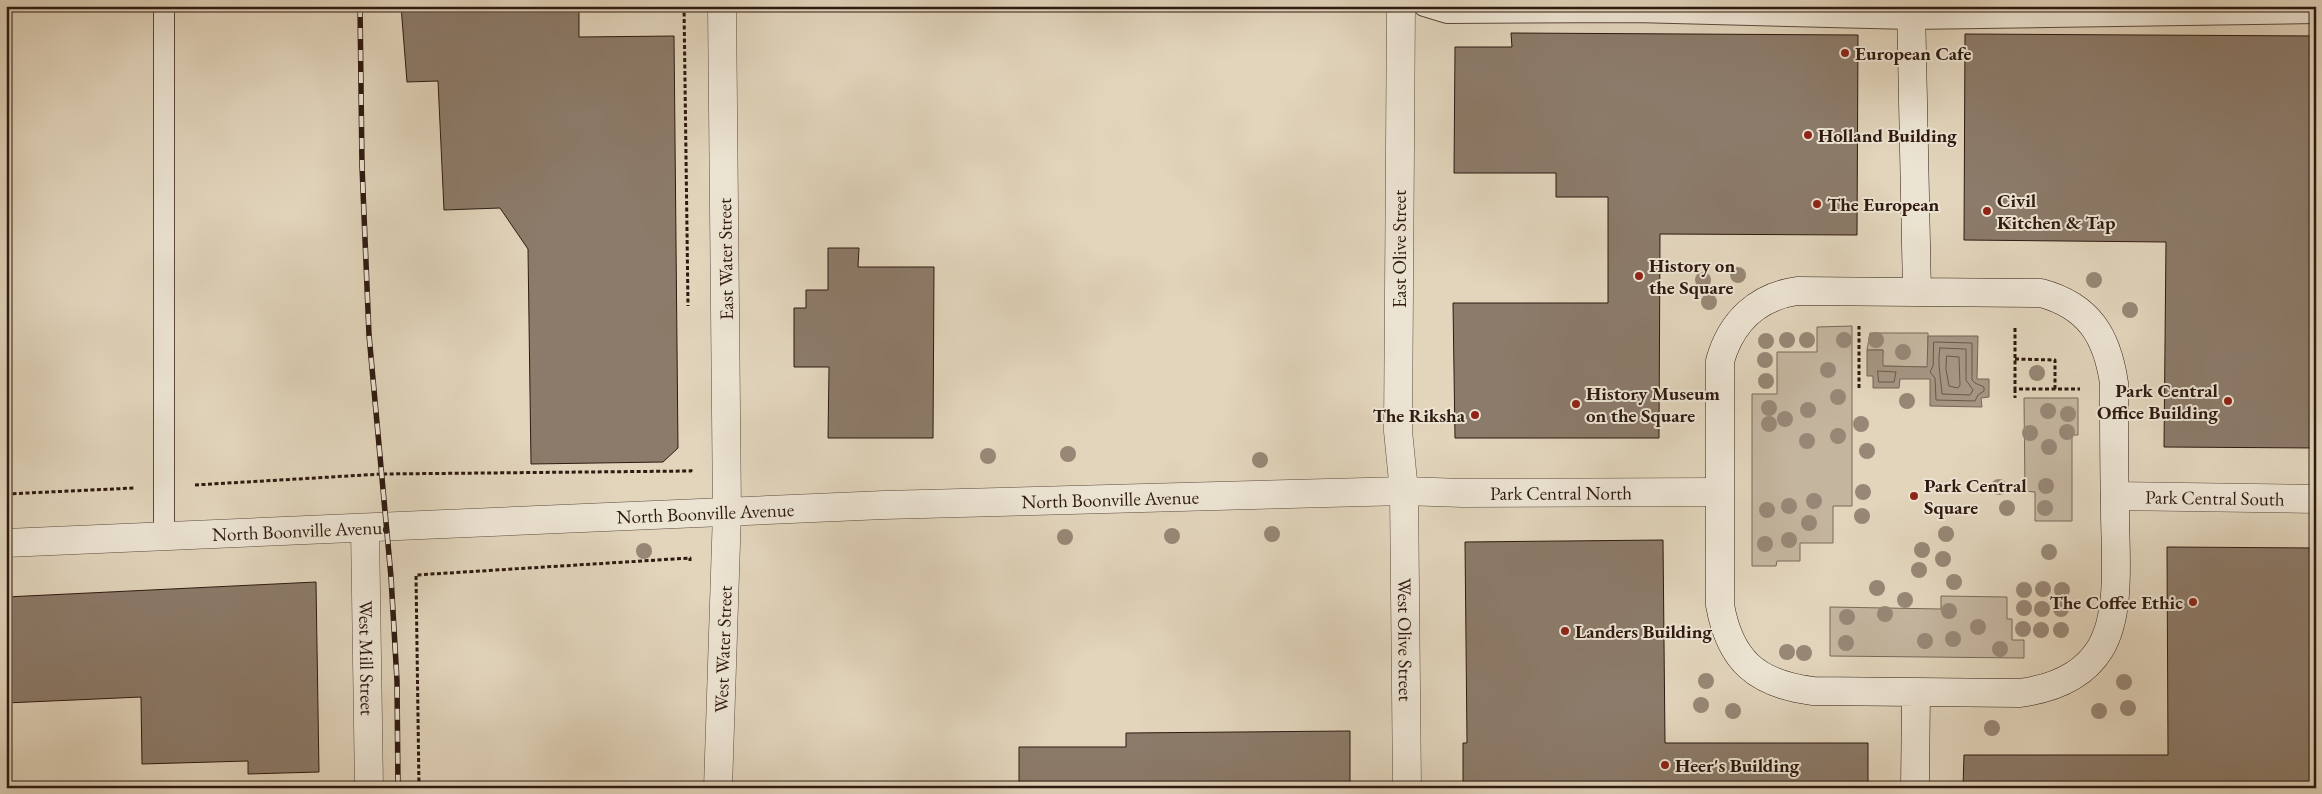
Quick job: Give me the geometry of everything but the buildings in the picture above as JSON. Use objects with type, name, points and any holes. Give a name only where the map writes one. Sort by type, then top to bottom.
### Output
[{"type":"street","name":"East Water Street","points":[[722,6],[727,512]]},
{"type":"street","name":"East Olive Street","points":[[1401,6],[1398,431],[1404,492]]},
{"type":"street","points":[[1911,13],[1917,292]]},
{"type":"street","points":[[1797,290],[1917,292],[2041,293],[2068,303],[2099,332],[2111,363],[2114,382],[2114,592],[2112,617],[2107,635],[2099,651],[2076,674],[2057,685],[2035,691],[1916,693],[1813,691],[1779,686],[1755,672],[1736,650],[1722,620],[1720,605],[1719,492],[1720,361],[1725,346],[1740,320],[1750,310],[1773,296],[1797,290]]},
{"type":"street","name":"North Boonville Avenue","points":[[6,543],[894,505],[1404,492]]},
{"type":"street","name":"Park Central North","points":[[1404,492],[1463,494],[1719,492]]},
{"type":"street","name":"West Olive Street","points":[[1404,492],[1407,788]]},
{"type":"street","name":"Park Central South","points":[[2114,496],[2316,499]]},
{"type":"street","name":"West Water Street","points":[[718,788],[727,512]]},
{"type":"street","name":"West Mill Street","points":[[365,528],[369,788]]},
{"type":"street","points":[[1915,788],[1916,693]]},
{"type":"lane","points":[[164,6],[164,535]]},
{"type":"lane","points":[[1424,6],[1446,13],[1911,13],[2178,10],[2316,13]]},
{"type":"path","points":[[684,6],[688,312]]},
{"type":"path","points":[[1859,320],[1859,388]]},
{"type":"path","points":[[2015,328],[2015,398]]},
{"type":"path","points":[[2015,359],[2055,360],[2054,389]]},
{"type":"path","points":[[2015,389],[2082,389]]},
{"type":"path","points":[[6,494],[123,488],[165,488],[218,483],[382,474],[691,471],[691,461]]},
{"type":"path","points":[[419,788],[416,575],[690,558],[689,568]]},
{"type":"shaded area","points":[[1852,326],[1852,506],[1833,506],[1833,543],[1800,543],[1800,561],[1777,561],[1776,566],[1752,566],[1752,394],[1777,394],[1777,352],[1817,352],[1817,327]]},
{"type":"shaded area","points":[[1870,333],[1928,333],[1928,367],[1882,366],[1883,350],[1867,350]]},
{"type":"shaded area","points":[[2024,398],[2078,398],[2078,435],[2072,435],[2072,521],[2035,521],[2035,492],[2025,491]]},
{"type":"shaded area","points":[[1941,596],[2007,597],[2007,619],[2012,619],[2012,640],[2024,640],[2024,658],[1830,656],[1830,607],[1941,609]]},
{"type":"water","points":[[1928,336],[1978,336],[1977,379],[1989,379],[1989,397],[1981,398],[1982,407],[1930,406],[1930,379],[1900,379],[1899,388],[1873,388],[1873,376],[1867,376],[1867,350],[1883,350],[1883,366],[1927,367]]},
{"type":"railway","points":[[360,6],[362,166],[369,335],[391,577],[397,681],[398,788]]},
{"type":"place","name":"European Cafe","points":[[1845,53]]},
{"type":"place","name":"Holland Building","points":[[1808,135]]},
{"type":"place","name":"The European","points":[[1817,204]]},
{"type":"place","name":"Civil Kitchen & Tap","points":[[1987,211]]},
{"type":"place","name":"History on the Square","points":[[1639,276]]},
{"type":"place","name":"Park Central Office Building","points":[[2228,401]]},
{"type":"place","name":"History Museum on the Square","points":[[1576,404]]},
{"type":"place","name":"The Riksha","points":[[1475,415]]},
{"type":"place","name":"Park Central Square","points":[[1914,496]]},
{"type":"place","name":"The Coffee Ethic","points":[[2193,602]]},
{"type":"place","name":"Landers Building","points":[[1565,631]]},
{"type":"place","name":"Heer's Building","points":[[1665,765]]}]
